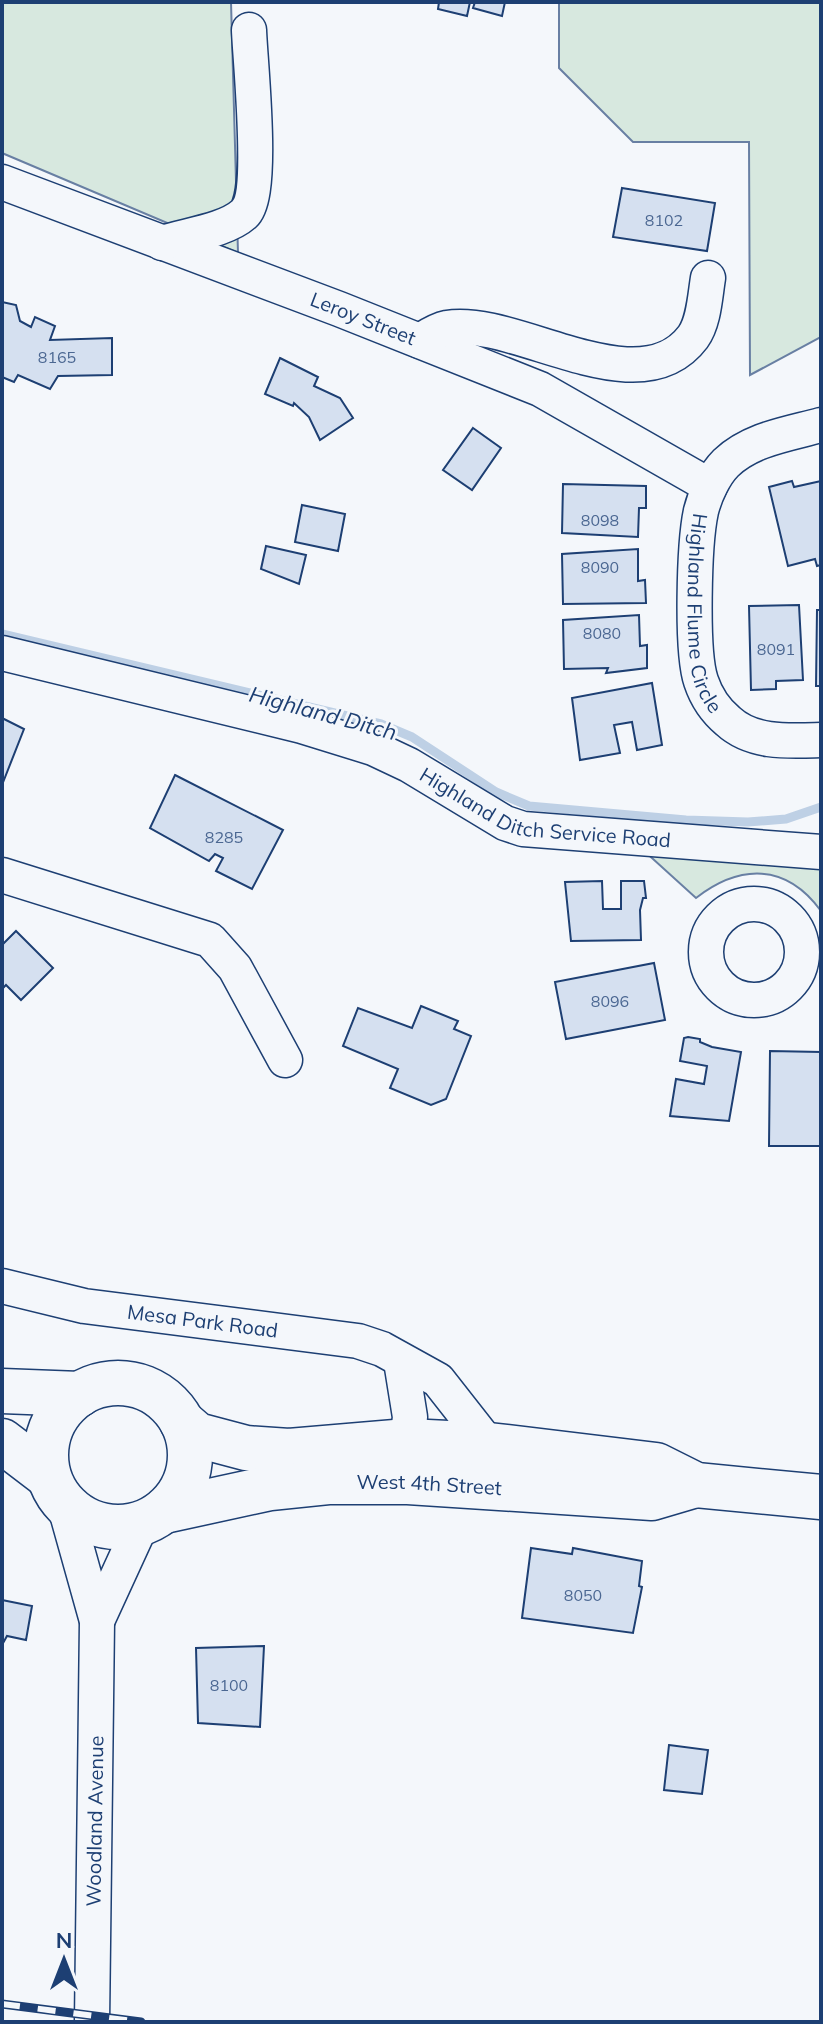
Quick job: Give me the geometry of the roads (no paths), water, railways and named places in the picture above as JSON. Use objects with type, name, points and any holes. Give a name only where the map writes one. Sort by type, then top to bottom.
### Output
[{"type":"main road","points":[[2,1441],[56,1490],[80,1517],[100,1525],[121,1527],[153,1517],[180,1492],[188,1469],[189,1445],[182,1422],[168,1403],[148,1390],[125,1383],[102,1385],[80,1394],[62,1409],[50,1430],[45,1452],[56,1490]]},
{"type":"main road","points":[[2,1391],[80,1394]]},
{"type":"main road","name":"West 4th Street","points":[[182,1422],[197,1435],[246,1448],[408,1462],[652,1498],[696,1485]]},
{"type":"main road","name":"West 4th Street","points":[[153,1517],[270,1488],[328,1482],[489,1445],[656,1465],[696,1485],[821,1497]]},
{"type":"street","points":[[162,243],[234,221],[247,211],[254,193],[255,147],[249,30]]},
{"type":"street","name":"Leroy Street","points":[[2,182],[540,389],[710,486]]},
{"type":"street","points":[[420,341],[445,328],[463,327],[512,336],[600,362],[654,360],[678,351],[694,336],[708,278]]},
{"type":"street","name":"Highland Flume Circle","points":[[821,425],[743,450],[724,465],[710,486],[698,528],[696,659],[701,682],[712,704],[730,723],[750,734],[775,741],[821,740]]},
{"type":"street","name":"Highland Ditch Service Road","points":[[2,653],[302,726],[373,748],[409,765],[505,823],[523,829],[821,852]]},
{"type":"street","points":[[2,875],[210,940],[235,968],[285,1060]]},
{"type":"street","name":"Mesa Park Road","points":[[2,1286],[84,1306],[335,1336],[382,1349],[438,1380],[489,1445]]},
{"type":"street","points":[[401,1361],[410,1417],[408,1462]]},
{"type":"street","name":"Woodland Avenue","points":[[56,1490],[97,1621],[92,2022]]},
{"type":"street","name":"Woodland Avenue","points":[[97,1621],[153,1517]]},
{"type":"waterway","name":"Highland Ditch","points":[[2,634],[381,724],[412,737],[496,792],[529,806],[686,820],[748,822],[786,819],[821,807]]},
{"type":"railway","points":[[2,2004],[141,2022]]}]
